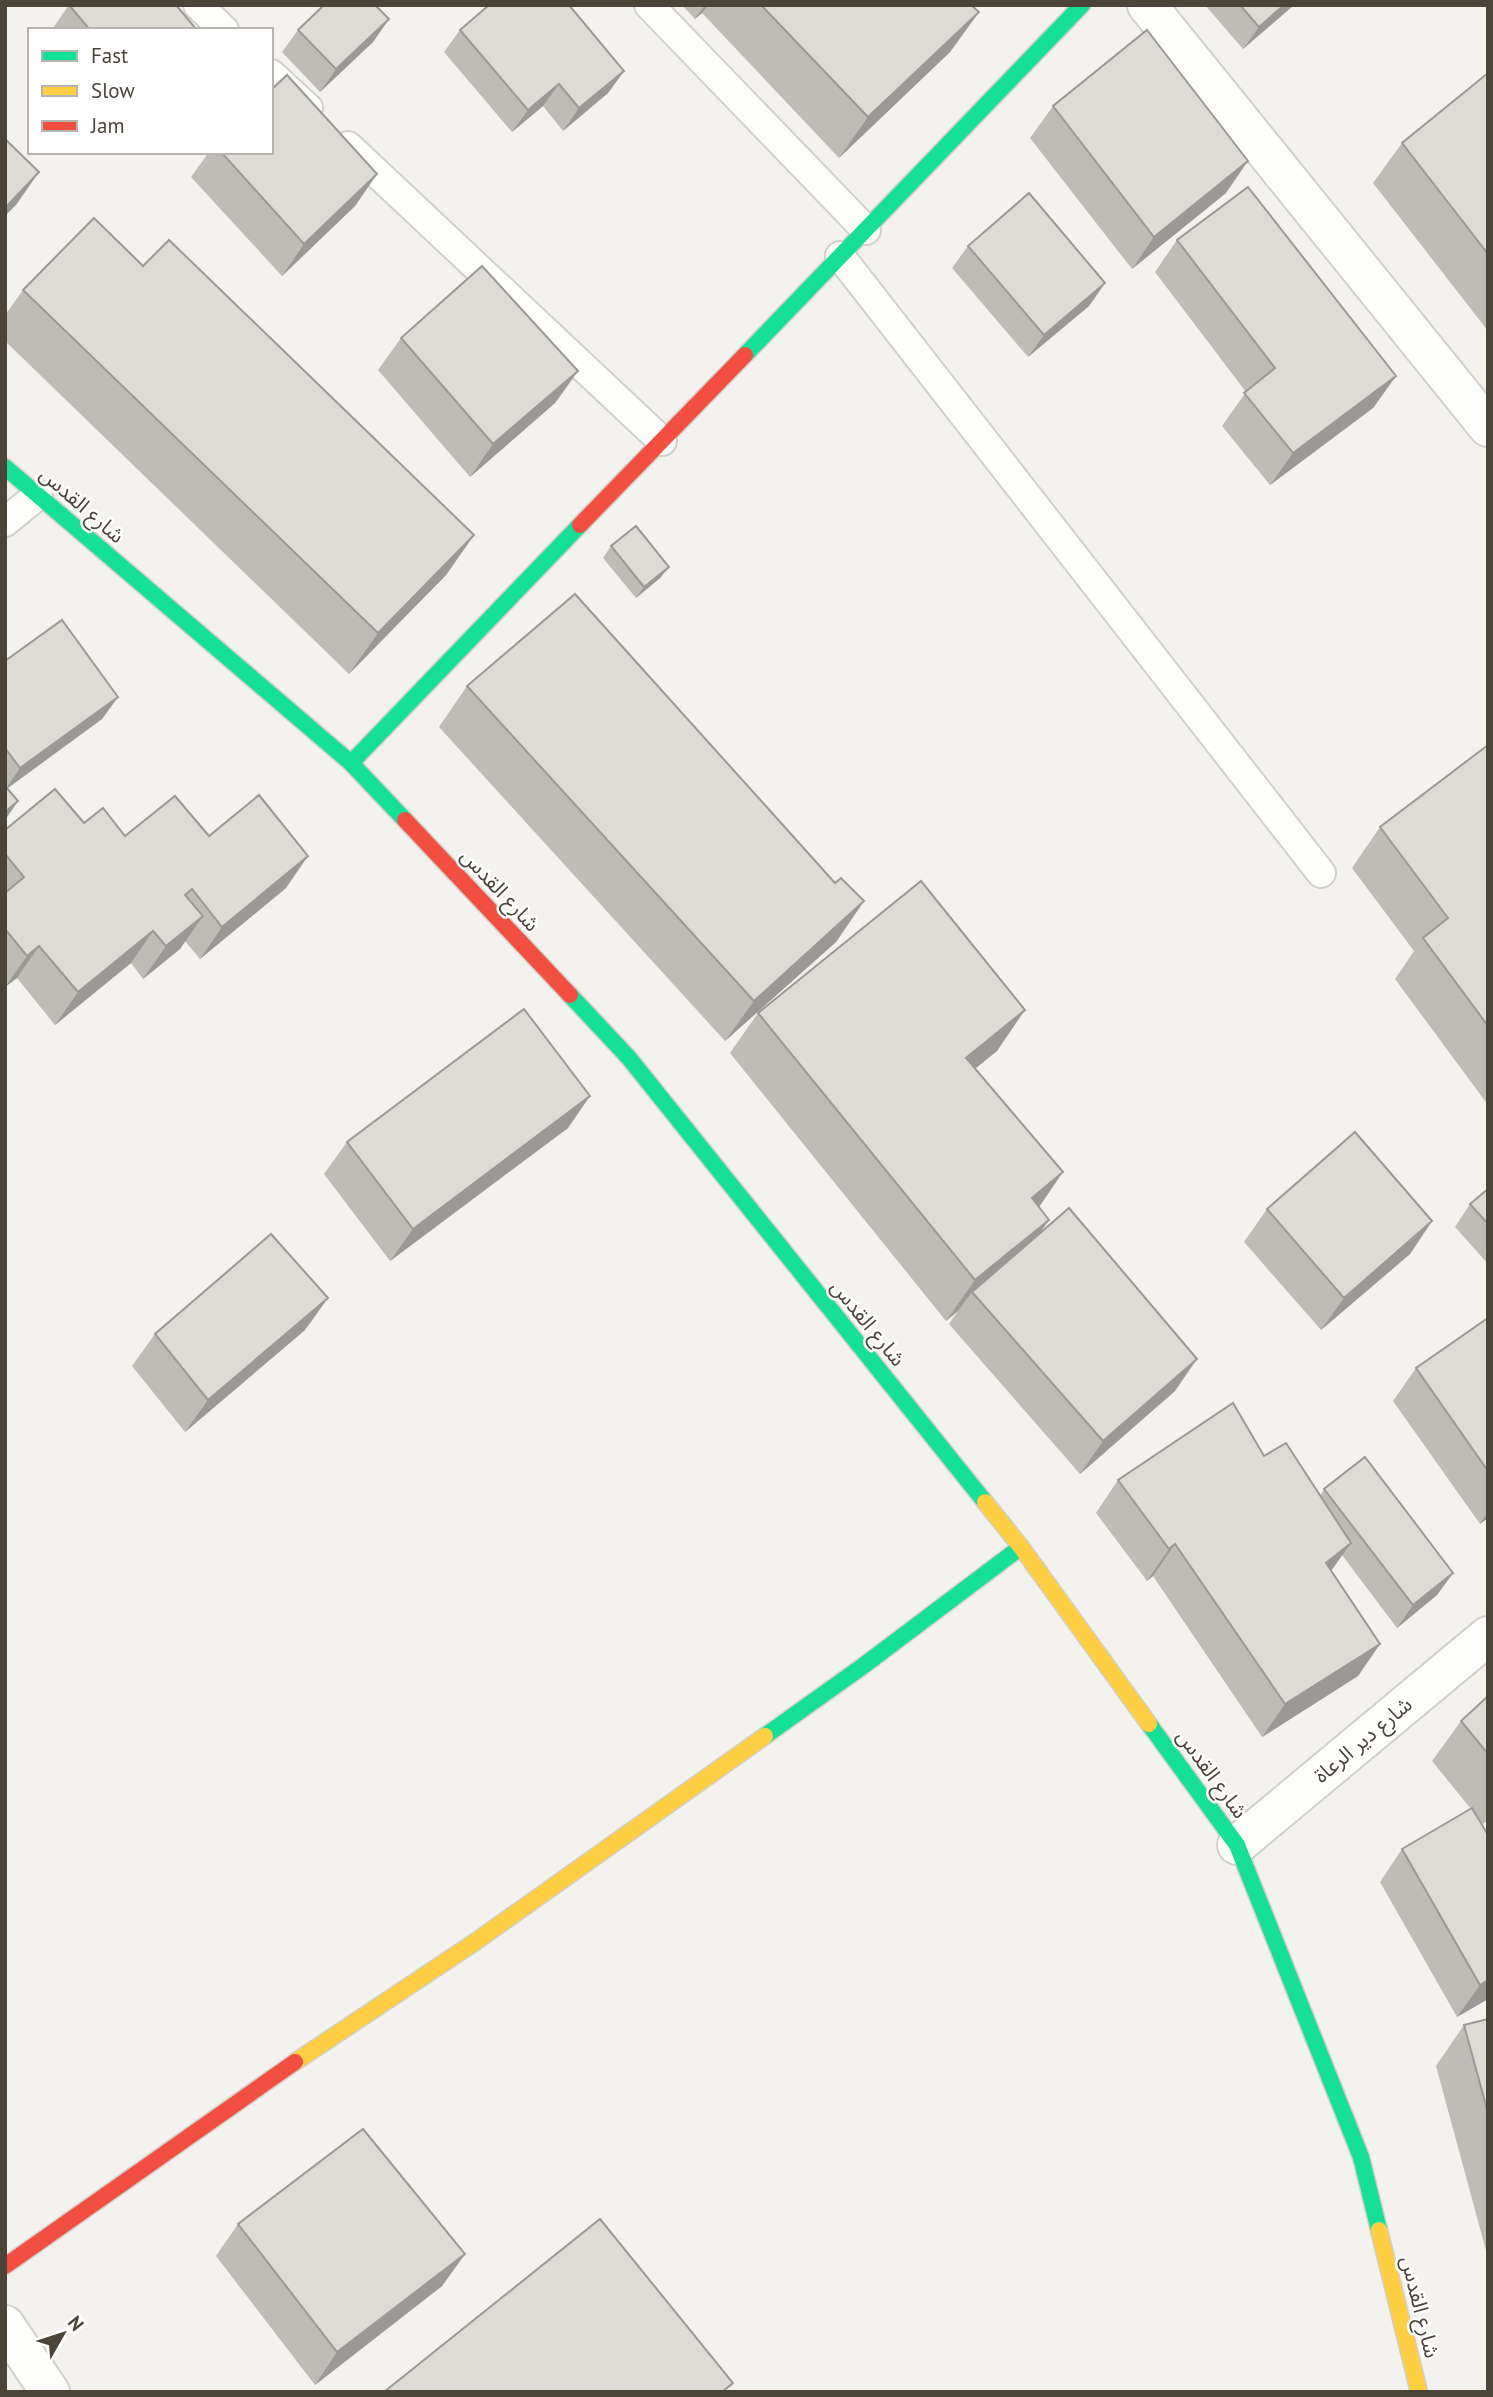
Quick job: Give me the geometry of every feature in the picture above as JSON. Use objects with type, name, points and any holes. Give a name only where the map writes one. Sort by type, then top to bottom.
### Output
[{"type":"main road","points":[[351,763],[1082,5]]},
{"type":"main road","name":"شارع القدس","points":[[5,467],[351,763],[629,1058],[1021,1547],[1237,1844],[1361,2157],[1419,2392]]},
{"type":"main road","points":[[5,2266],[268,2080],[475,1942],[863,1666],[1021,1547]]},
{"type":"street","points":[[1147,5],[1488,427]]},
{"type":"street","name":"شارع دير الرعاة","points":[[1237,1844],[1488,1636]]},
{"type":"street","points":[[5,2325],[50,2392]]},
{"type":"lane","points":[[198,5],[222,28]]},
{"type":"lane","points":[[649,5],[866,230]]},
{"type":"lane","points":[[273,76],[662,441]]},
{"type":"lane","points":[[840,256],[1321,873]]},
{"type":"lane","points":[[5,522],[38,495]]},
{"type":"building","points":[[69,5],[176,5],[195,28],[88,28]]},
{"type":"building","points":[[324,5],[375,5],[389,19],[336,69],[298,30]]},
{"type":"building","points":[[489,5],[569,5],[624,71],[579,108],[559,84],[528,110],[460,30]]},
{"type":"building","points":[[761,5],[971,5],[979,12],[868,117]]},
{"type":"building","points":[[1240,5],[1284,5],[1259,27]]},
{"type":"building","points":[[1147,30],[1248,161],[1154,237],[1053,106]]},
{"type":"building","points":[[1488,73],[1488,254],[1402,143]]},
{"type":"building","points":[[287,75],[377,174],[304,244],[223,154],[273,154],[273,88]]},
{"type":"building","points":[[5,139],[39,172],[5,208]]},
{"type":"building","points":[[1248,187],[1396,376],[1293,453],[1244,393],[1275,368],[1177,240]]},
{"type":"building","points":[[1029,193],[1105,283],[1044,335],[968,246]]},
{"type":"building","points":[[94,218],[143,266],[169,240],[474,535],[378,633],[23,290]]},
{"type":"building","points":[[482,266],[578,371],[493,444],[401,338]]},
{"type":"building","points":[[636,526],[669,567],[644,587],[611,546]]},
{"type":"building","points":[[575,594],[835,883],[841,878],[864,901],[754,1001],[467,686]]},
{"type":"building","points":[[62,620],[118,697],[20,768],[5,748],[5,661]]},
{"type":"building","points":[[1488,745],[1488,1026],[1423,938],[1448,918],[1380,827]]},
{"type":"building","points":[[5,786],[18,801],[5,812]]},
{"type":"building","points":[[55,789],[84,823],[103,808],[125,836],[175,796],[209,836],[259,795],[308,856],[222,927],[192,889],[185,895],[203,916],[166,946],[153,931],[78,992],[39,946],[27,956],[5,929],[5,893],[24,877],[5,854],[5,830]]},
{"type":"building","points":[[921,881],[1025,1010],[966,1058],[1063,1172],[1032,1198],[1049,1220],[975,1280],[758,1013]]},
{"type":"building","points":[[524,1009],[590,1096],[413,1229],[347,1142]]},
{"type":"building","points":[[1355,1132],[1432,1221],[1344,1298],[1267,1209]]},
{"type":"building","points":[[1488,1189],[1488,1224],[1470,1204]]},
{"type":"building","points":[[1069,1208],[1197,1359],[1103,1441],[972,1292]]},
{"type":"building","points":[[271,1234],[328,1298],[208,1400],[155,1334]]},
{"type":"building","points":[[1488,1318],[1488,1471],[1416,1368]]},
{"type":"building","points":[[1233,1403],[1264,1456],[1286,1443],[1351,1543],[1326,1563],[1380,1644],[1285,1704],[1175,1544],[1169,1549],[1118,1480]]},
{"type":"building","points":[[1365,1457],[1453,1573],[1413,1605],[1324,1489]]},
{"type":"building","points":[[1488,1696],[1488,1754],[1461,1721]]},
{"type":"building","points":[[1472,1808],[1488,1835],[1488,1980],[1480,1985],[1402,1849]]},
{"type":"building","points":[[1488,2019],[1488,2113],[1464,2025]]},
{"type":"building","points":[[363,2129],[465,2254],[337,2352],[238,2224]]},
{"type":"building","points":[[600,2219],[733,2383],[722,2392],[384,2392]]},
{"type":"traffic: fast","points":[[745,355],[1082,5]]},
{"type":"traffic: fast","points":[[5,467],[351,763],[405,820]]},
{"type":"traffic: fast","points":[[351,763],[580,525]]},
{"type":"traffic: fast","points":[[570,995],[629,1058],[985,1502]]},
{"type":"traffic: fast","points":[[765,1736],[1021,1547]]},
{"type":"traffic: fast","points":[[1149,1724],[1237,1845],[1361,2157],[1379,2230]]},
{"type":"traffic: slow","points":[[985,1502],[1021,1547],[1149,1724]]},
{"type":"traffic: slow","points":[[295,2062],[475,1942],[765,1736]]},
{"type":"traffic: slow","points":[[1379,2230],[1419,2392]]},
{"type":"traffic: jam","points":[[580,525],[745,355]]},
{"type":"traffic: jam","points":[[405,820],[570,995]]},
{"type":"traffic: jam","points":[[5,2266],[295,2062]]}]
